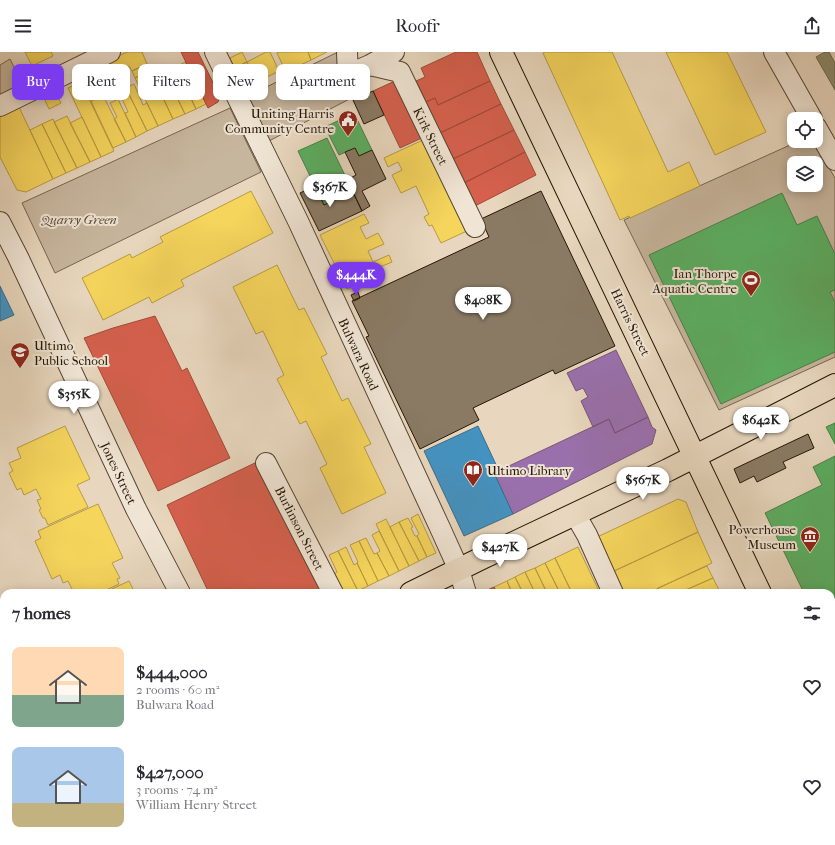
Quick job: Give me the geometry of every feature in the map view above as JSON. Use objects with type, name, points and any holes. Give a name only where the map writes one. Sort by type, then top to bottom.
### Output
[{"type":"main road","name":"Harris Street","points":[[501,52],[758,589]]},
{"type":"main road","points":[[419,589],[661,474],[812,396],[835,386]]},
{"type":"street","points":[[0,106],[73,60],[110,52]]},
{"type":"street","name":"Bulwara Road","points":[[215,52],[298,221],[459,570],[465,589]]},
{"type":"street","points":[[347,52],[348,64]]},
{"type":"street","points":[[370,64],[394,52]]},
{"type":"street","points":[[774,52],[808,112]]},
{"type":"street","name":"Kirk Street","points":[[370,70],[400,72],[475,227]]},
{"type":"street","points":[[823,139],[835,160]]},
{"type":"street","name":"Jones Street","points":[[2,230],[136,509],[178,589]]},
{"type":"street","name":"Burlinson Street","points":[[266,463],[331,589]]},
{"type":"street","points":[[575,514],[587,535],[611,589]]},
{"type":"green space","points":[[338,52],[344,64],[313,64]]},
{"type":"green space","points":[[10,59],[12,64],[12,93],[0,99],[0,65]]},
{"type":"green space","points":[[276,82],[276,100],[348,100],[269,141],[250,100],[268,100],[268,86]]},
{"type":"green space","name":"Quarry Green","points":[[230,108],[261,172],[55,273],[22,203]]},
{"type":"green space","name":"Ian Thorpe Aquatic Centre","points":[[787,146],[787,148],[817,148],[822,156],[787,156],[787,192],[823,192],[823,158],[835,178],[835,357],[719,410],[624,220]]},
{"type":"building: Homes","points":[[25,52],[51,52],[53,56],[36,64],[31,64]]},
{"type":"building: Homes","points":[[127,52],[142,52],[147,64],[138,64],[138,68],[132,71],[130,64],[102,64]]},
{"type":"building: Homes","points":[[242,52],[247,62],[243,64],[232,64],[230,58]]},
{"type":"building: Homes","points":[[266,52],[270,52],[276,65],[276,72],[268,76],[268,64],[248,64],[247,62]]},
{"type":"building: Homes","points":[[308,52],[311,60],[303,64],[282,64],[277,53]]},
{"type":"building: Homes","points":[[308,52],[327,52],[311,60]]},
{"type":"building: Homes","points":[[612,52],[668,172],[689,162],[700,186],[630,218],[629,216],[620,220],[543,53]]},
{"type":"building: Homes","points":[[666,52],[727,52],[766,132],[715,155]]},
{"type":"building: Homes","points":[[138,68],[138,77],[135,78],[132,71]]},
{"type":"building: Homes","points":[[138,77],[138,84],[135,78]]},
{"type":"building: Homes","points":[[134,84],[138,93],[138,100],[141,100],[143,105],[147,103],[158,126],[147,131],[130,96],[130,86]]},
{"type":"building: Homes","points":[[72,86],[72,96],[68,88]]},
{"type":"building: Homes","points":[[130,96],[147,131],[136,137],[125,113],[128,112],[123,100],[130,100]]},
{"type":"building: Homes","points":[[45,100],[59,100],[61,103],[49,109]]},
{"type":"building: Homes","points":[[74,100],[90,100],[114,151],[101,157]]},
{"type":"building: Homes","points":[[105,100],[126,142],[113,148],[91,101]]},
{"type":"building: Homes","points":[[118,100],[136,137],[126,142],[114,119],[117,117],[110,103]]},
{"type":"building: Homes","points":[[146,100],[164,100],[173,119],[158,126]]},
{"type":"building: Homes","points":[[164,100],[178,100],[185,114],[173,119]]},
{"type":"building: Homes","points":[[178,100],[192,100],[196,109],[185,114]]},
{"type":"building: Homes","points":[[192,100],[204,100],[206,104],[196,109]]},
{"type":"building: Homes","points":[[18,105],[53,179],[26,192],[17,190],[0,157],[0,114]]},
{"type":"building: Homes","points":[[67,116],[90,162],[77,168],[54,122]]},
{"type":"building: Homes","points":[[82,117],[101,157],[90,162],[70,123]]},
{"type":"building: Homes","points":[[53,119],[77,168],[66,173],[42,124]]},
{"type":"building: Homes","points":[[42,124],[66,173],[53,179],[30,130]]},
{"type":"building: Homes","points":[[425,139],[469,230],[441,243],[432,225],[429,226],[424,217],[429,214],[416,186],[401,193],[392,175],[402,170],[398,162],[388,167],[384,158]]},
{"type":"building: Homes","points":[[251,191],[273,233],[181,280],[184,286],[152,303],[149,297],[103,320],[82,278],[130,254],[132,258],[163,242],[160,237]]},
{"type":"building: Homes","points":[[364,214],[369,223],[360,227],[366,239],[378,233],[384,244],[368,251],[373,262],[389,255],[392,262],[380,267],[381,269],[367,276],[368,279],[347,289],[320,235]]},
{"type":"building: Homes","points":[[277,265],[299,310],[304,308],[327,354],[321,357],[342,401],[348,398],[371,444],[364,447],[386,493],[342,514],[320,468],[327,464],[306,421],[300,424],[277,379],[284,375],[263,331],[256,334],[233,287]]},
{"type":"building: Homes","points":[[65,426],[90,479],[77,485],[88,507],[48,525],[39,510],[41,509],[37,500],[41,499],[36,489],[24,495],[21,488],[17,490],[9,473],[13,471],[9,463],[21,458],[17,448]]},
{"type":"building: Homes","points":[[678,499],[686,502],[698,532],[612,572],[593,539]]},
{"type":"building: Homes","points":[[98,504],[123,558],[112,563],[120,578],[117,579],[119,584],[108,589],[72,589],[68,581],[63,583],[60,575],[52,579],[35,541],[41,538],[38,531]]},
{"type":"building: Homes","points":[[418,514],[436,553],[427,557],[417,536],[419,534],[411,518]]},
{"type":"building: Homes","points":[[408,518],[413,527],[411,528],[415,536],[417,536],[427,557],[419,561],[399,522]]},
{"type":"building: Homes","points":[[386,519],[409,566],[399,571],[376,524]]},
{"type":"building: Homes","points":[[399,522],[419,561],[409,566],[390,527]]},
{"type":"building: Homes","points":[[379,531],[399,571],[389,576],[377,553],[380,551],[372,535]]},
{"type":"building: Homes","points":[[698,532],[712,563],[657,589],[620,589],[612,572]]},
{"type":"building: Homes","points":[[366,538],[374,554],[377,553],[389,576],[378,581],[359,541]]},
{"type":"building: Homes","points":[[359,541],[378,581],[368,586],[350,545]]},
{"type":"building: Homes","points":[[346,547],[354,565],[357,563],[368,586],[362,589],[357,589],[338,551]]},
{"type":"building: Homes","points":[[578,547],[598,589],[570,589],[555,558]]},
{"type":"building: Homes","points":[[338,551],[357,589],[341,589],[334,574],[337,572],[329,555]]},
{"type":"building: Homes","points":[[555,558],[570,589],[558,589],[545,563]]},
{"type":"building: Homes","points":[[545,563],[558,589],[545,589],[535,568]]},
{"type":"building: Homes","points":[[707,566],[713,578],[688,589],[658,588]]},
{"type":"building: Homes","points":[[535,568],[545,589],[533,589],[525,572]]},
{"type":"building: Homes","points":[[525,572],[533,589],[521,589],[515,577]]},
{"type":"building: Homes","points":[[515,577],[521,589],[510,589],[507,581]]},
{"type":"building: Homes","points":[[713,578],[718,589],[688,589]]},
{"type":"building: Homes","points":[[129,581],[133,589],[112,589]]},
{"type":"building: Homes","points":[[507,581],[510,589],[495,589],[494,587]]},
{"type":"building: Shops","points":[[181,52],[198,52],[204,64],[187,64]]},
{"type":"building: Shops","points":[[456,52],[477,52],[490,81],[438,105],[435,98],[426,102],[416,81],[425,77],[421,68]]},
{"type":"building: Shops","points":[[205,66],[213,83],[213,100],[219,100],[208,108],[204,100]]},
{"type":"building: Shops","points":[[397,80],[424,137],[400,148],[373,91]]},
{"type":"building: Shops","points":[[490,81],[501,104],[440,133],[426,102],[435,98],[438,105]]},
{"type":"building: Shops","points":[[501,104],[514,130],[453,159],[440,133]]},
{"type":"building: Shops","points":[[514,130],[525,152],[464,183],[453,159]]},
{"type":"building: Shops","points":[[525,152],[536,175],[475,206],[464,183]]},
{"type":"building: Shops","points":[[155,316],[182,371],[187,368],[230,458],[158,491],[84,338]]},
{"type":"building: Shops","points":[[259,461],[320,589],[207,589],[167,505]]},
{"type":"building: Offices","points":[[616,350],[648,417],[615,433],[609,419],[593,427],[581,401],[588,397],[583,388],[576,391],[567,373]]},
{"type":"building: Offices","points":[[648,417],[652,427],[656,430],[652,444],[513,514],[494,473],[609,419],[615,433]]},
{"type":"building: Schools","points":[[0,286],[14,315],[0,321]]},
{"type":"building: Schools","points":[[478,426],[499,471],[494,473],[513,514],[464,536],[424,451]]},
{"type":"building: Public","name":"Uniting Harris Community Centre","points":[[354,113],[372,150],[359,156],[355,148],[339,155],[325,127]]},
{"type":"building: Public","points":[[327,138],[353,192],[324,205],[298,151]]},
{"type":"building: Public","name":"Ian Thorpe Aquatic Centre","points":[[782,193],[797,225],[817,216],[835,254],[835,290],[830,292],[835,302],[835,352],[721,404],[649,255]]},
{"type":"building: Public","points":[[835,423],[835,444],[826,427]]},
{"type":"building: Public","name":"Powerhouse Museum","points":[[835,456],[835,589],[802,589],[765,513],[822,485],[813,467]]},
{"type":"building: Industry","points":[[825,52],[829,52],[835,63],[835,90],[816,57]]},
{"type":"building: Other","points":[[373,91],[384,115],[364,124],[353,100],[370,100],[370,92]]},
{"type":"building: Other","points":[[355,148],[359,156],[372,150],[386,179],[362,191],[370,206],[362,211],[347,180],[356,175],[345,152]]},
{"type":"building: Other","points":[[315,186],[324,205],[353,192],[362,211],[319,231],[300,193]]},
{"type":"building: Other","points":[[541,191],[615,346],[555,374],[553,370],[473,408],[479,420],[420,449],[366,337],[369,336],[352,301],[489,237],[481,219]]},
{"type":"building: Other","points":[[358,292],[360,298],[354,301],[351,295]]},
{"type":"building: Other","points":[[808,434],[814,448],[783,462],[786,468],[757,482],[754,476],[740,483],[734,469]]},
{"type":"place","name":"Uniting Harris Community Centre","points":[[348,137]]},
{"type":"place","name":"Ian Thorpe Aquatic Centre","points":[[751,297]]},
{"type":"place","name":"Ultimo Public School","points":[[20,369]]},
{"type":"place","name":"Ultimo Library","points":[[473,487]]},
{"type":"place","name":"Powerhouse Museum","points":[[810,553]]}]
